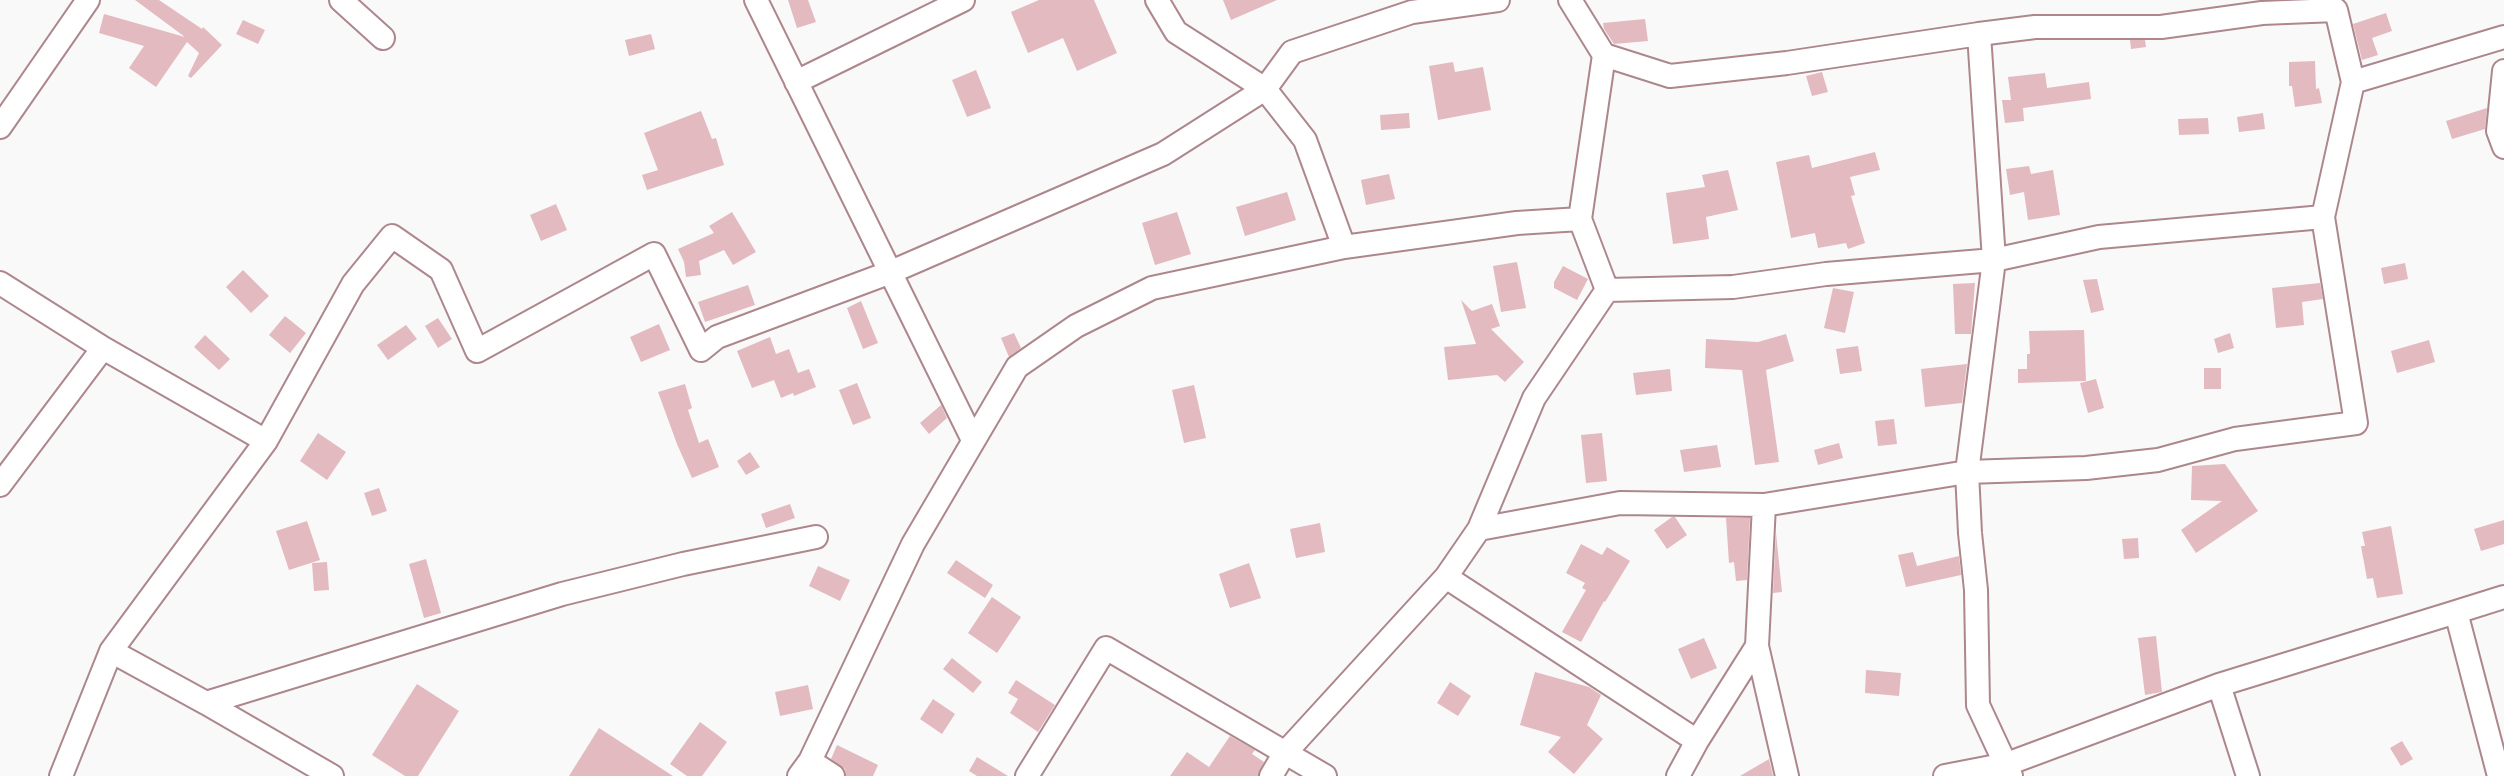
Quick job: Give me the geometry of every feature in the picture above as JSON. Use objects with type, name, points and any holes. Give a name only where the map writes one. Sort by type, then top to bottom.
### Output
[{"type":"street","points":[[0,127],[88,0]]},
{"type":"street","points":[[341,0],[383,38]]},
{"type":"street","points":[[756,0],[973,440]]},
{"type":"street","points":[[796,82],[962,0]]},
{"type":"street","points":[[1157,0],[1176,32],[1265,88],[1305,140],[1344,247]]},
{"type":"street","points":[[61,776],[111,651],[266,441],[353,284],[392,236],[441,270],[477,351],[654,254],[701,350],[717,337],[891,272],[1163,154],[1265,88],[1292,52],[1412,12],[1498,0]]},
{"type":"street","points":[[1479,529],[1620,503],[1764,505],[1967,472],[2086,468],[2158,460],[2235,439],[2356,423],[2323,217],[2353,82],[2336,5],[2161,27],[2035,27],[1787,63],[1670,76],[1604,55],[1569,0]]},
{"type":"street","points":[[1979,34],[1994,260],[1967,472],[1976,590],[1978,705],[2009,770]]},
{"type":"street","points":[[2353,82],[2504,37]]},
{"type":"street","points":[[1604,55],[1580,219],[1607,290]]},
{"type":"street","points":[[2504,71],[2498,131],[2504,147]]},
{"type":"street","points":[[1607,290],[1733,287],[1826,274],[1994,260],[2099,237],[2323,217]]},
{"type":"street","points":[[833,776],[804,769],[913,544],[1017,367],[1076,326],[1152,288],[1344,247],[1517,224],[1580,219]]},
{"type":"street","points":[[0,284],[103,348],[266,441]]},
{"type":"street","points":[[1271,776],[1284,754],[1446,577],[1479,529],[1534,398],[1607,290]]},
{"type":"street","points":[[0,485],[103,348]]},
{"type":"street","points":[[1764,505],[1757,646],[1787,776]]},
{"type":"street","points":[[206,703],[562,594],[683,564],[816,537]]},
{"type":"street","points":[[1446,577],[1697,741]]},
{"type":"street","points":[[1945,776],[2009,770],[2219,685],[2504,597]]},
{"type":"street","points":[[2456,612],[2499,776]]},
{"type":"street","points":[[1677,776],[1757,646]]},
{"type":"street","points":[[1028,776],[1106,648],[1325,776]]},
{"type":"street","points":[[111,651],[333,776]]},
{"type":"street","points":[[2219,685],[2248,776]]},
{"type":"building","points":[[135,0],[159,0],[202,29],[203,27],[222,45],[191,78],[188,76],[199,53],[187,42],[156,87],[129,68],[144,46],[99,33],[104,14],[185,37]]},
{"type":"building","points":[[788,0],[808,0],[816,22],[797,28]]},
{"type":"building","points":[[1039,0],[1094,0],[1117,53],[1077,71],[1063,38],[1028,53],[1011,12]]},
{"type":"building","points":[[1223,0],[1277,0],[1231,20]]},
{"type":"building","points":[[2386,13],[2392,31],[2372,38],[2378,55],[2362,60],[2353,24]]},
{"type":"building","points":[[1645,19],[1648,41],[1614,44],[1604,29],[1603,23]]},
{"type":"building","points":[[243,20],[265,30],[258,44],[236,34]]},
{"type":"building","points":[[651,34],[655,49],[629,56],[625,40]]},
{"type":"building","points":[[2130,40],[2145,40],[2146,47],[2131,49]]},
{"type":"building","points":[[2315,61],[2316,89],[2319,88],[2322,103],[2295,107],[2292,86],[2289,86],[2289,62]]},
{"type":"building","points":[[1453,62],[1455,72],[1483,67],[1491,110],[1438,120],[1429,66]]},
{"type":"building","points":[[976,70],[991,108],[967,117],[952,80]]},
{"type":"building","points":[[1822,72],[1828,92],[1812,96],[1806,76]]},
{"type":"building","points":[[2045,73],[2047,88],[2089,82],[2091,99],[2023,108],[2024,121],[2005,123],[2002,100],[2011,100],[2008,77]]},
{"type":"building","points":[[2487,108],[2485,129],[2452,139],[2446,121]]},
{"type":"building","points":[[701,111],[712,139],[716,138],[724,165],[647,190],[642,175],[658,170],[644,133]]},
{"type":"building","points":[[1409,113],[1410,128],[1381,130],[1380,115]]},
{"type":"building","points":[[2263,113],[2265,129],[2239,132],[2237,117]]},
{"type":"building","points":[[2208,118],[2209,134],[2179,135],[2178,119]]},
{"type":"building","points":[[1875,152],[1880,170],[1850,177],[1855,195],[1851,196],[1865,243],[1848,249],[1846,243],[1818,248],[1815,233],[1791,238],[1776,162],[1809,155],[1812,168]]},
{"type":"building","points":[[2029,166],[2031,174],[2053,170],[2060,215],[2028,220],[2024,192],[2010,195],[2006,169]]},
{"type":"building","points":[[1728,170],[1738,210],[1706,217],[1709,239],[1673,244],[1666,193],[1705,187],[1702,175]]},
{"type":"building","points":[[1389,174],[1395,199],[1366,205],[1361,180]]},
{"type":"building","points":[[1287,192],[1296,220],[1245,236],[1236,207]]},
{"type":"building","points":[[556,204],[567,230],[541,241],[530,215]]},
{"type":"building","points":[[732,212],[756,252],[733,265],[724,250],[699,261],[701,275],[686,277],[684,262],[678,249],[714,233],[709,226]]},
{"type":"building","points":[[1177,212],[1191,254],[1155,265],[1142,223]]},
{"type":"building","points":[[1517,262],[1526,308],[1501,312],[1493,266]]},
{"type":"building","points":[[2405,263],[2408,279],[2384,284],[2381,268]]},
{"type":"building","points":[[1563,266],[1588,279],[1577,300],[1554,288],[1554,282]]},
{"type":"building","points":[[243,270],[269,296],[251,313],[226,287]]},
{"type":"building","points":[[2097,279],[2104,310],[2091,313],[2083,280]]},
{"type":"building","points":[[1975,283],[1971,334],[1955,334],[1953,284]]},
{"type":"building","points":[[2320,283],[2323,299],[2302,302],[2304,325],[2276,328],[2272,288]]},
{"type":"building","points":[[748,285],[755,305],[705,322],[698,302]]},
{"type":"building","points":[[1833,288],[1854,292],[1845,333],[1824,328]]},
{"type":"building","points":[[1461,300],[1472,311],[1492,304],[1500,326],[1491,329],[1524,362],[1505,382],[1497,375],[1448,380],[1444,347],[1476,344]]},
{"type":"building","points":[[861,301],[878,343],[863,349],[847,308]]},
{"type":"building","points":[[285,316],[306,333],[290,353],[269,335]]},
{"type":"building","points":[[438,318],[452,339],[438,348],[425,326]]},
{"type":"building","points":[[659,324],[670,350],[641,362],[630,337]]},
{"type":"building","points":[[406,325],[417,339],[388,360],[377,345]]},
{"type":"building","points":[[2084,330],[2086,381],[2018,383],[2018,369],[2027,369],[2027,354],[2030,354],[2029,331]]},
{"type":"building","points":[[1014,333],[1021,348],[1009,357],[1001,338]]},
{"type":"building","points":[[2230,333],[2234,348],[2218,353],[2214,339]]},
{"type":"building","points":[[1786,334],[1794,361],[1766,370],[1779,462],[1755,465],[1742,370],[1705,368],[1706,339],[1758,342]]},
{"type":"building","points":[[205,335],[230,359],[219,370],[194,347]]},
{"type":"building","points":[[770,337],[776,354],[789,349],[798,373],[809,369],[816,387],[794,396],[793,393],[781,398],[774,380],[752,388],[737,351]]},
{"type":"building","points":[[2429,340],[2435,362],[2397,373],[2391,351]]},
{"type":"building","points":[[1858,346],[1862,371],[1840,374],[1836,349]]},
{"type":"building","points":[[1967,364],[1962,403],[1925,407],[1921,369]]},
{"type":"building","points":[[2204,368],[2221,368],[2221,389],[2204,389]]},
{"type":"building","points":[[1670,369],[1672,391],[1636,395],[1633,373]]},
{"type":"building","points":[[2096,379],[2104,408],[2088,413],[2080,383]]},
{"type":"building","points":[[857,383],[871,418],[853,425],[839,390]]},
{"type":"building","points":[[685,384],[692,408],[688,410],[699,443],[708,439],[719,467],[692,478],[658,392]]},
{"type":"building","points":[[1194,385],[1206,438],[1184,443],[1172,390]]},
{"type":"building","points":[[941,405],[947,418],[929,434],[920,423]]},
{"type":"building","points":[[1894,419],[1897,444],[1878,446],[1875,421]]},
{"type":"building","points":[[318,433],[346,452],[327,480],[300,461]]},
{"type":"building","points":[[1602,433],[1607,481],[1586,483],[1581,435]]},
{"type":"building","points":[[1839,443],[1843,458],[1818,465],[1814,450]]},
{"type":"building","points":[[1717,445],[1721,467],[1684,472],[1680,450]]},
{"type":"building","points":[[750,452],[760,467],[746,475],[737,461]]},
{"type":"building","points":[[2225,464],[2258,511],[2196,553],[2181,530],[2222,501],[2191,500],[2192,466]]},
{"type":"building","points":[[379,488],[387,511],[372,516],[364,493]]},
{"type":"building","points":[[790,504],[795,518],[766,528],[761,514]]},
{"type":"building","points":[[1675,517],[1687,535],[1667,549],[1654,530]]},
{"type":"building","points":[[1726,518],[1750,518],[1747,580],[1736,581],[1734,562],[1729,563]]},
{"type":"building","points":[[2504,520],[2504,544],[2481,551],[2474,529]]},
{"type":"building","points":[[307,521],[320,560],[289,570],[276,531]]},
{"type":"building","points":[[1320,523],[1325,552],[1296,558],[1290,529]]},
{"type":"building","points":[[2391,526],[2403,594],[2377,598],[2373,578],[2367,579],[2361,546],[2365,546],[2362,532]]},
{"type":"building","points":[[1776,533],[1782,592],[1773,593]]},
{"type":"building","points":[[2138,538],[2139,558],[2124,559],[2122,539]]},
{"type":"building","points":[[1581,544],[1602,555],[1607,547],[1630,561],[1581,642],[1562,632],[1586,590],[1582,588],[1585,583],[1566,573]]},
{"type":"building","points":[[1913,552],[1917,566],[1959,556],[1961,575],[1906,587],[1898,555]]},
{"type":"building","points":[[426,559],[441,613],[424,618],[409,564]]},
{"type":"building","points":[[956,560],[993,585],[985,598],[947,573]]},
{"type":"building","points":[[327,562],[329,590],[314,591],[312,563]]},
{"type":"building","points":[[1249,563],[1261,598],[1230,608],[1219,574]]},
{"type":"building","points":[[818,566],[850,580],[840,601],[809,586]]},
{"type":"building","points":[[992,597],[1021,617],[997,653],[968,633]]},
{"type":"building","points":[[2156,636],[2162,692],[2145,695],[2138,638]]},
{"type":"building","points":[[1704,638],[1717,668],[1691,679],[1678,649]]},
{"type":"building","points":[[952,658],[982,682],[973,693],[943,669]]},
{"type":"building","points":[[1866,670],[1901,673],[1899,696],[1865,693]]},
{"type":"building","points":[[1535,672],[1589,687],[1601,695],[1587,725],[1603,739],[1574,774],[1548,752],[1561,737],[1520,725]]},
{"type":"building","points":[[1016,680],[1055,705],[1038,732],[1010,713],[1018,699],[1008,693]]},
{"type":"building","points":[[1450,682],[1471,696],[1458,716],[1437,703]]},
{"type":"building","points":[[417,684],[459,711],[418,776],[405,776],[372,755]]},
{"type":"building","points":[[808,685],[813,709],[780,716],[775,692]]},
{"type":"building","points":[[933,699],[955,714],[942,734],[920,719]]},
{"type":"building","points":[[700,722],[727,742],[702,776],[687,776],[670,764]]},
{"type":"building","points":[[599,728],[673,776],[569,776]]},
{"type":"building","points":[[1230,736],[1255,750],[1252,754],[1264,762],[1258,776],[1170,776],[1187,752],[1209,767]]},
{"type":"building","points":[[2402,741],[2413,759],[2401,766],[2390,748]]},
{"type":"building","points":[[837,745],[878,765],[873,776],[846,776],[845,769],[831,759]]},
{"type":"building","points":[[977,757],[1008,776],[977,776],[969,771]]},
{"type":"building","points":[[1769,759],[1773,776],[1740,776]]}]
